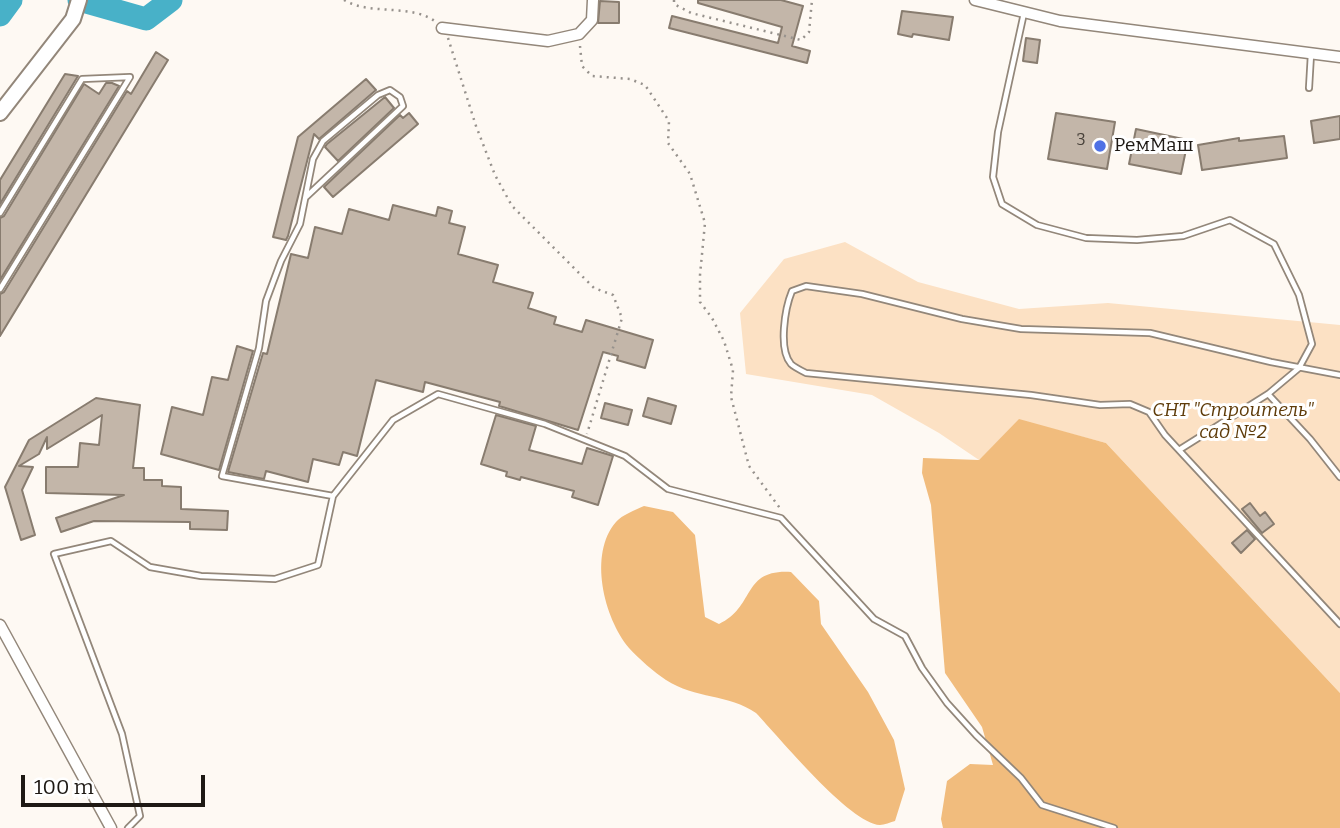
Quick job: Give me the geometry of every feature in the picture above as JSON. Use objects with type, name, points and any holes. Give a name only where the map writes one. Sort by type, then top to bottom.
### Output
[{"type":"street","points":[[0,113],[73,19],[79,0]]},
{"type":"street","points":[[442,27],[548,41],[579,34],[592,19],[593,0]]},
{"type":"street","points":[[975,0],[1060,21],[1340,57]]},
{"type":"street","points":[[0,625],[111,828]]},
{"type":"lane","points":[[1024,12],[998,132],[994,166],[993,177],[1002,204],[1037,225],[1086,238],[1138,240],[1183,236],[1230,220],[1274,244],[1299,295],[1312,344],[1299,368],[1268,394],[1179,450]]},
{"type":"lane","points":[[1309,88],[1311,54]]},
{"type":"lane","points":[[0,213],[82,79],[130,77],[0,289]]},
{"type":"lane","points":[[306,197],[403,106],[400,97],[390,90],[378,95],[323,141],[313,159],[300,224],[281,261],[266,301],[259,348],[222,476],[333,496]]},
{"type":"lane","points":[[1340,375],[1150,333],[1021,329],[962,318],[862,293],[813,286],[792,291],[787,304],[783,347],[791,364],[806,373],[1031,395],[1100,405],[1130,404],[1149,412],[1179,450],[1340,624]]},
{"type":"lane","points":[[128,828],[140,817],[122,734],[54,554],[111,541],[150,567],[201,576],[275,579],[318,565],[333,496],[393,420],[438,394],[545,424],[625,456],[668,489],[781,518],[874,619],[905,636],[922,668],[947,703],[1021,778],[1042,805],[1114,828]]},
{"type":"lane","points":[[1268,394],[1310,439],[1340,477]]},
{"type":"path","points":[[344,0],[368,9],[429,17],[442,27],[452,44],[475,126],[495,175],[512,206],[594,288],[613,295],[622,318],[584,440]]},
{"type":"path","points":[[674,0],[674,4],[691,13],[801,40],[809,32],[812,0]]},
{"type":"path","points":[[579,34],[582,66],[587,71],[593,76],[630,79],[645,85],[669,121],[668,143],[690,174],[705,223],[700,302],[724,341],[733,370],[731,397],[749,466],[784,514]]},
{"type":"green space","name":"СНТ \"Строитель\" сад №2","points":[[845,242],[918,282],[1019,309],[1108,303],[1340,325],[1340,693],[1106,443],[1019,420],[979,460],[939,433],[872,395],[746,374],[740,313],[784,259]]},
{"type":"shaded area","points":[[1019,419],[1106,443],[1340,693],[1340,828],[943,828],[941,819],[947,781],[970,764],[993,765],[982,727],[945,673],[931,505],[922,473],[923,458],[979,460]]},
{"type":"shaded area","points":[[644,506],[673,512],[695,535],[705,617],[719,624],[731,617],[756,583],[764,576],[775,573],[791,572],[819,601],[821,624],[868,692],[894,740],[905,789],[895,821],[880,825],[867,821],[833,795],[756,713],[735,702],[677,686],[657,673],[629,648],[612,620],[601,568],[607,535],[616,522]]},
{"type":"building","points":[[698,0],[781,0],[803,6],[792,46],[810,51],[807,63],[669,28],[672,16],[778,43],[782,27],[698,3]]},
{"type":"building","points":[[600,1],[619,2],[619,23],[598,23]]},
{"type":"building","points":[[902,11],[953,17],[949,40],[898,34]]},
{"type":"building","points":[[1026,38],[1040,40],[1037,63],[1023,61]]},
{"type":"building","points":[[156,52],[168,60],[0,336],[0,294],[4,292],[127,91],[131,94]]},
{"type":"building","points":[[65,74],[78,76],[0,204],[0,180]]},
{"type":"building","points":[[366,79],[376,90],[319,139],[314,134],[288,236],[286,240],[273,237],[298,137]]},
{"type":"building","points":[[106,83],[119,86],[0,280],[0,218],[4,216],[84,84],[99,94]]},
{"type":"building","points":[[385,97],[394,108],[338,161],[325,147],[327,144]]},
{"type":"building","points":[[409,113],[418,124],[333,197],[324,187],[400,115],[403,118]]},
{"type":"building","points":[[1056,113],[1115,122],[1107,169],[1048,159]]},
{"type":"building","points":[[1340,116],[1340,139],[1314,143],[1311,121]]},
{"type":"building","points":[[1136,129],[1188,140],[1181,174],[1129,164]]},
{"type":"building","points":[[1284,136],[1287,158],[1202,170],[1198,145],[1239,138],[1239,141]]},
{"type":"building","points":[[393,205],[436,216],[438,207],[452,211],[449,223],[465,227],[458,254],[498,265],[493,282],[533,293],[528,308],[556,317],[554,324],[582,332],[586,320],[653,340],[645,368],[617,360],[618,356],[603,352],[578,430],[499,406],[500,402],[425,382],[423,392],[376,380],[357,456],[343,452],[339,465],[313,459],[308,482],[266,471],[264,479],[228,472],[263,353],[267,354],[291,254],[308,258],[315,227],[342,234],[349,209],[389,220]]},
{"type":"building","points":[[237,346],[253,351],[219,470],[161,454],[172,407],[203,415],[212,377],[228,380]]},
{"type":"building","points":[[96,398],[140,405],[133,468],[144,468],[144,480],[162,480],[162,486],[181,487],[181,509],[228,511],[227,530],[190,529],[190,522],[94,521],[61,532],[56,518],[124,495],[46,493],[46,467],[78,467],[80,443],[99,445],[102,415],[47,449],[47,437],[39,454],[19,466],[33,467],[22,490],[35,535],[21,540],[5,487],[29,440]]},
{"type":"building","points":[[648,398],[676,406],[671,424],[643,416]]},
{"type":"building","points":[[605,403],[632,410],[628,425],[601,418]]},
{"type":"building","points":[[496,415],[536,426],[529,450],[582,464],[587,448],[613,456],[598,505],[572,497],[574,491],[521,477],[520,480],[506,476],[507,472],[481,464]]},
{"type":"building","points":[[1250,503],[1260,516],[1265,512],[1274,524],[1262,533],[1242,509]]},
{"type":"building","points":[[1247,530],[1255,539],[1241,553],[1232,543]]},
{"type":"waterway","points":[[0,15],[11,0]]},
{"type":"waterway","points":[[79,0],[146,19],[171,0]]},
{"type":"place","name":"РемМаш","points":[[1100,146]]}]
